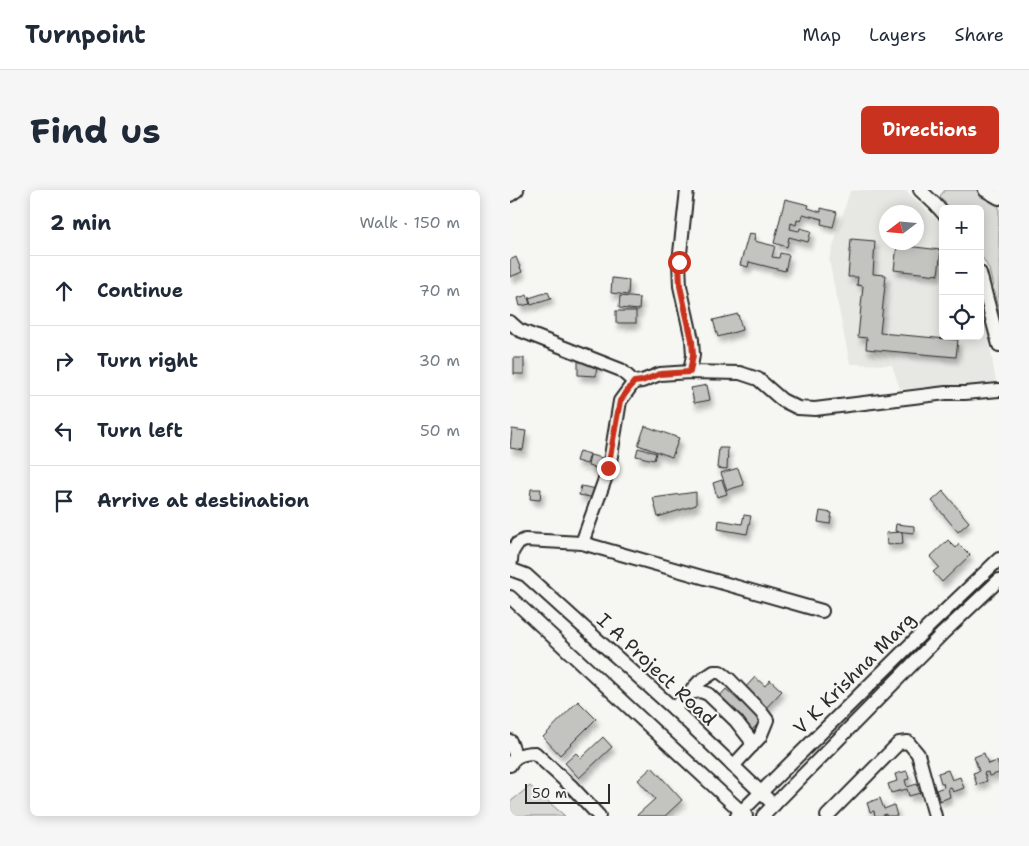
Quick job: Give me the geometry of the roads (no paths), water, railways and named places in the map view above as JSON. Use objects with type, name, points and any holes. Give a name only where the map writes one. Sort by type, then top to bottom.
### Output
[{"type":"street","points":[[510,195],[517,190]]},
{"type":"street","points":[[688,190],[679,262],[680,286],[692,340],[693,355],[690,372]]},
{"type":"street","points":[[920,190],[939,208]]},
{"type":"street","points":[[985,190],[999,198]]},
{"type":"street","points":[[984,288],[999,344]]},
{"type":"street","points":[[510,322],[519,330],[620,370],[634,382]]},
{"type":"street","points":[[582,544],[608,468],[620,401],[634,382],[660,374],[740,372],[758,379],[782,400],[798,408],[815,409],[946,393],[999,390]]},
{"type":"street","points":[[510,569],[512,552],[517,544],[525,540],[582,544],[822,611]]},
{"type":"street","name":"V K Krishna Marg","points":[[741,815],[760,792],[999,559]]},
{"type":"street","name":"I A Project Road","points":[[510,569],[526,575],[674,709],[774,805]]},
{"type":"street","name":"V K Krishna Marg","points":[[763,816],[999,580]]},
{"type":"street","points":[[510,597],[741,815]]},
{"type":"street","points":[[926,629],[938,639]]},
{"type":"street","points":[[674,709],[699,682],[714,672],[720,672],[729,679],[767,720],[760,737],[733,766]]},
{"type":"street","points":[[688,694],[700,691],[708,694],[736,721],[750,739],[752,746]]},
{"type":"street","points":[[510,741],[513,761],[528,753],[535,753],[572,787],[599,816]]},
{"type":"street","points":[[831,815],[899,743],[908,742],[918,754],[935,816]]}]
